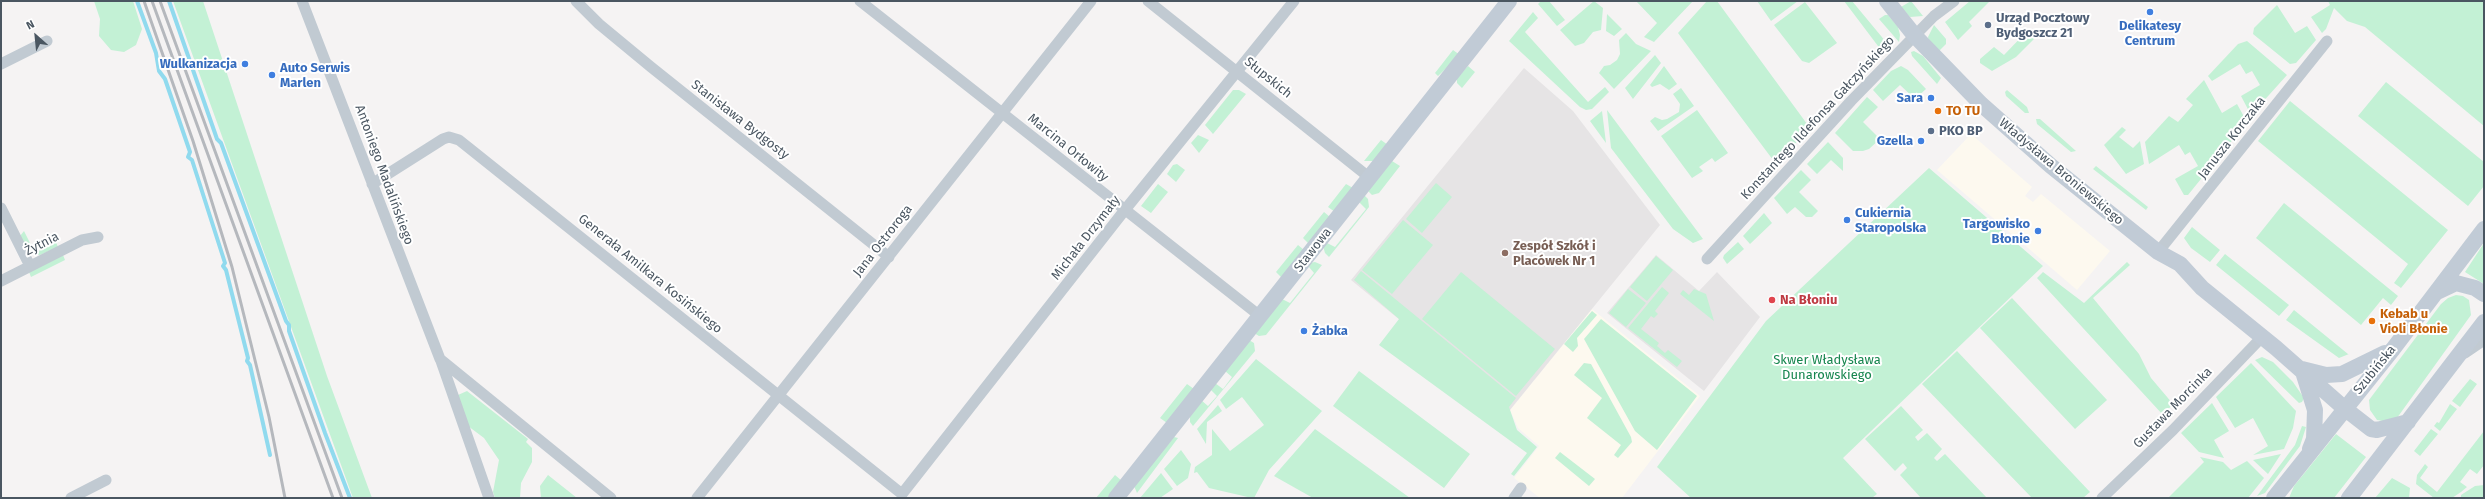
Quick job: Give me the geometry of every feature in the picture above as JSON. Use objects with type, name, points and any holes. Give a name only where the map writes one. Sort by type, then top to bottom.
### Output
[{"type":"street","name":"Antoniego Madalińskiego","points":[[302,1],[440,359],[489,498]]},
{"type":"street","name":"Stanisława Bydgosty","points":[[576,1],[599,24],[654,70],[889,257]]},
{"type":"street","name":"Marcina Orłowity","points":[[860,1],[1124,211],[1260,316]]},
{"type":"street","name":"Jana Ostroroga","points":[[697,498],[1091,1]]},
{"type":"street","name":"Słupskich","points":[[1148,1],[1370,178]]},
{"type":"street","name":"Michała Drzymały","points":[[902,494],[1124,211],[1294,1]]},
{"type":"street","name":"Stawowa","points":[[1116,498],[1509,1]]},
{"type":"street","name":"Władysława Broniewskiego","points":[[1887,1],[1915,36],[1981,104],[2051,166],[2158,252],[2171,272],[2202,288],[2302,369],[2344,408]]},
{"type":"street","name":"Konstantego Ildefonsa Gałczyńskiego","points":[[1707,259],[1851,101],[1915,36],[1954,1]]},
{"type":"street","points":[[1,64],[47,41]]},
{"type":"street","name":"Janusza Korczaka","points":[[2158,252],[2326,41]]},
{"type":"street","name":"Generała Amilkara Kosińskiego","points":[[372,184],[443,139],[449,137],[459,140],[902,494]]},
{"type":"street","points":[[1,208],[30,266]]},
{"type":"street","name":"Szubińska","points":[[2274,498],[2344,408],[2393,349],[2484,230]]},
{"type":"street","name":"Żytnia","points":[[1,281],[82,240],[98,237]]},
{"type":"street","name":"Szubińska","points":[[2434,294],[2456,283],[2475,288],[2484,294]]},
{"type":"street","points":[[2349,498],[2484,322]]},
{"type":"street","name":"Gustawa Morcinka","points":[[2102,498],[2173,430],[2262,336]]},
{"type":"street","points":[[2456,358],[2484,340]]},
{"type":"street","name":"Władysława Broniewskiego","points":[[2302,369],[2326,375],[2342,374],[2350,372],[2393,349]]},
{"type":"street","name":"Antoniego Madalińskiego","points":[[440,359],[611,498]]},
{"type":"street","points":[[2302,369],[2315,410],[2314,439],[2308,455]]},
{"type":"street","points":[[2344,408],[2364,424],[2377,430],[2408,422]]},
{"type":"street","points":[[71,498],[106,480]]},
{"type":"street","points":[[1514,498],[1521,488]]},
{"type":"shaded area","name":"Zespół Szkół i Placówek Nr 1","points":[[1524,68],[1573,111],[1660,225],[1510,410],[1351,280]]},
{"type":"shaded area","name":"Targowisko Błonie","points":[[1971,134],[2032,187],[2025,196],[2033,202],[2041,194],[2110,251],[2077,290],[1937,170]]},
{"type":"shaded area","points":[[1656,255],[1699,291],[1717,272],[1760,317],[1704,391],[1607,313]]},
{"type":"shaded area","points":[[1592,309],[1700,396],[1622,498],[1540,498],[1514,478],[1539,446],[1518,428],[1510,410]]},
{"type":"green space","points":[[94,1],[133,1],[142,29],[136,45],[124,52],[111,50],[99,36],[100,19]]},
{"type":"green space","points":[[173,1],[203,1],[327,376],[372,498],[353,498]]},
{"type":"green space","points":[[1541,1],[1549,1],[1565,20],[1557,26],[1538,4]]},
{"type":"green space","points":[[1594,1],[1603,8],[1601,30],[1593,32],[1584,43],[1575,46],[1560,30]]},
{"type":"green space","points":[[1636,1],[1693,1],[1654,42],[1644,37],[1657,23]]},
{"type":"green space","points":[[1707,1],[1717,1],[1810,128],[1776,164],[1678,33]]},
{"type":"green space","points":[[1757,1],[1798,1],[1771,21]]},
{"type":"green space","points":[[1844,1],[1852,1],[1886,42],[1881,50]]},
{"type":"green space","points":[[1911,1],[1923,16],[1910,17],[1901,7]]},
{"type":"green space","points":[[1970,1],[1990,1],[1969,22],[1972,26],[1958,40],[1945,22]]},
{"type":"green space","points":[[2328,1],[2484,1],[2484,126],[2365,27],[2347,21],[2334,8],[2326,29],[2322,33],[2311,17],[2330,5]]},
{"type":"green space","points":[[1805,2],[1837,43],[1809,63],[1802,61],[1774,25]]},
{"type":"green space","points":[[2277,5],[2295,33],[2307,26],[2316,40],[2296,63],[2290,64],[2253,34],[2254,28]]},
{"type":"green space","points":[[1533,12],[1538,18],[1525,32],[1588,102],[1605,87],[1609,92],[1592,109],[1586,110],[1580,107],[1509,41]]},
{"type":"green space","points":[[1607,14],[1622,29],[1614,36],[1606,31]]},
{"type":"green space","points":[[1885,15],[1888,15],[1898,27],[1900,35],[1899,42],[1879,19]]},
{"type":"green space","points":[[1934,25],[1946,39],[1946,44],[1938,52],[1929,43],[1928,37]]},
{"type":"green space","points":[[2029,29],[2037,36],[2016,57],[1992,71],[1980,63],[1980,59],[1994,47],[2004,55]]},
{"type":"green space","points":[[1626,33],[1636,44],[1651,51],[1614,89],[1599,73],[1604,66],[1610,65],[1617,60],[1620,54],[1619,40]]},
{"type":"green space","points":[[2247,41],[2287,75],[2251,115],[2241,96],[2260,85],[2252,71],[2246,74],[2240,64],[2212,81],[2208,76],[2238,44]]},
{"type":"green space","points":[[1453,50],[1460,55],[1438,76],[1435,73]]},
{"type":"green space","points":[[1914,51],[1923,56],[1941,78],[1937,84],[1912,56],[1911,52]]},
{"type":"green space","points":[[1655,55],[1661,63],[1633,99],[1625,88]]},
{"type":"green space","points":[[1468,66],[1475,72],[1462,88],[1457,83],[1457,78]]},
{"type":"green space","points":[[1664,66],[1677,84],[1669,90],[1660,84],[1652,87],[1650,85]]},
{"type":"green space","points":[[1901,66],[1908,70],[1926,89],[1915,99],[1900,85],[1883,101],[1873,90],[1891,71]]},
{"type":"green space","points":[[2204,80],[2222,113],[2237,104],[2247,122],[2188,195],[2184,195],[2175,179],[2198,166],[2190,152],[2185,155],[2179,145],[2149,164],[2145,142],[2169,116],[2178,122],[2193,105],[2186,99]]},
{"type":"green space","points":[[2386,82],[2484,162],[2484,186],[2468,206],[2358,116]]},
{"type":"green space","points":[[1681,88],[1694,106],[1658,131],[1650,121],[1655,117],[1662,120],[1667,119],[1679,112],[1680,104],[1673,94]]},
{"type":"green space","points":[[1233,90],[1239,90],[1246,94],[1213,134],[1205,125]]},
{"type":"green space","points":[[2007,90],[2027,107],[2029,113],[2025,113],[2006,96],[2005,92]]},
{"type":"green space","points":[[1867,97],[1878,107],[1863,122],[1880,139],[1869,149],[1863,151],[1853,151],[1835,133]]},
{"type":"green space","points":[[2290,101],[2448,230],[2401,288],[2394,283],[2408,264],[2258,141]]},
{"type":"green space","points":[[1607,110],[1703,239],[1693,243],[1673,229],[1611,148]]},
{"type":"green space","points":[[1697,110],[1728,153],[1715,162],[1712,158],[1699,167],[1703,171],[1692,178],[1661,136]]},
{"type":"green space","points":[[1602,111],[1606,143],[1590,121]]},
{"type":"green space","points":[[2036,119],[2040,119],[2076,151],[2071,152],[2037,124]]},
{"type":"green space","points":[[2122,127],[2126,130],[2119,137],[2133,148],[2140,141],[2144,164],[2126,174],[2104,145]]},
{"type":"green space","points":[[1198,135],[1209,140],[1199,153],[1191,143]]},
{"type":"green space","points":[[1381,140],[1388,145],[1375,161],[1364,161]]},
{"type":"green space","points":[[1828,142],[1843,158],[1843,171],[1831,160],[1817,174],[1807,164]]},
{"type":"green space","points":[[1392,161],[1400,166],[1379,193],[1372,195],[1368,191]]},
{"type":"green space","points":[[1177,164],[1185,170],[1176,182],[1167,174],[1173,165]]},
{"type":"green space","points":[[2096,166],[2148,207],[2146,210],[2093,169]]},
{"type":"green space","name":"Skwer Władysława Dunarowskiego","points":[[1929,168],[2043,266],[1843,458],[1877,494],[1872,498],[1691,498],[1657,467],[1766,321]]},
{"type":"green space","points":[[1801,170],[1811,180],[1799,192],[1818,211],[1812,217],[1806,217],[1795,207],[1787,214],[1774,198]]},
{"type":"green space","points":[[1436,183],[1452,197],[1422,233],[1406,219]]},
{"type":"green space","points":[[1158,184],[1168,192],[1151,213],[1141,206]]},
{"type":"green space","points":[[1346,184],[1353,188],[1335,212],[1328,207]]},
{"type":"green space","points":[[1364,195],[1368,199],[1369,207],[1329,257],[1325,253],[1323,246],[1327,243],[1335,247],[1366,209],[1359,202]]},
{"type":"green space","points":[[2284,203],[2398,296],[2391,305],[2383,298],[2361,325],[2256,238]]},
{"type":"green space","points":[[1324,212],[1330,217],[1309,244],[1303,238]]},
{"type":"green space","points":[[1764,213],[1772,223],[1750,244],[1743,236]]},
{"type":"green space","points":[[1403,220],[1433,245],[1392,294],[1362,270]]},
{"type":"green space","points":[[2192,227],[2220,250],[2210,262],[2191,248],[2184,238]]},
{"type":"green space","points":[[24,231],[35,253],[56,242],[58,247],[40,255],[30,254],[20,236]]},
{"type":"green space","points":[[1738,242],[1744,249],[1727,264],[1723,258],[1724,255]]},
{"type":"green space","points":[[2484,243],[2484,284],[2465,272]]},
{"type":"green space","points":[[1298,245],[1304,250],[1282,278],[1276,272]]},
{"type":"green space","points":[[2225,254],[2289,305],[2279,316],[2216,265]]},
{"type":"green space","points":[[63,255],[65,260],[31,277],[29,272]]},
{"type":"green space","points":[[1656,256],[1673,270],[1647,301],[1630,287]]},
{"type":"green space","points":[[1315,262],[1322,265],[1266,335],[1259,336],[1254,333],[1282,299],[1290,303],[1314,273],[1309,267],[1310,263]]},
{"type":"green space","points":[[2127,262],[2130,265],[2093,298],[2139,354],[2151,378],[2173,404],[2163,415],[2037,278],[2043,272],[2084,303]]},
{"type":"green space","points":[[1361,271],[1516,398],[1509,407],[1517,430],[1537,447],[1514,476],[1511,474],[1527,453],[1379,345],[1399,319],[1354,280]]},
{"type":"green space","points":[[1461,272],[1555,349],[1516,396],[1422,319]]},
{"type":"green space","points":[[1662,287],[1669,293],[1655,311],[1658,314],[1654,318],[1651,316],[1641,329],[1659,343],[1657,346],[1665,353],[1668,350],[1682,361],[1677,367],[1628,328]]},
{"type":"green space","points":[[1628,289],[1646,303],[1626,327],[1609,313]]},
{"type":"green space","points":[[1694,289],[1706,294],[1714,321],[1680,294],[1683,290],[1689,295]]},
{"type":"green space","points":[[2456,295],[2463,296],[2469,300],[2471,315],[2397,418],[2389,422],[2377,420],[2370,410],[2369,400],[2441,304],[2448,298]]},
{"type":"green space","points":[[2012,298],[2107,400],[2075,429],[1980,328]]},
{"type":"green space","points":[[2294,310],[2349,354],[2339,358],[2286,320]]},
{"type":"green space","points":[[1592,311],[1597,315],[1577,338],[1578,346],[1573,352],[1564,344]]},
{"type":"green space","points":[[1601,319],[1697,396],[1657,450],[1635,431],[1584,339]]},
{"type":"green space","points":[[1249,340],[1254,343],[1255,351],[1193,426],[1190,422],[1190,414],[1201,400],[1208,406],[1217,396],[1210,389],[1215,383],[1223,389],[1232,377],[1225,371]]},
{"type":"green space","points":[[1957,351],[2090,492],[2083,498],[2032,498],[1922,384]]},
{"type":"green space","points":[[2262,357],[2273,362],[2293,382],[2304,398],[2302,402],[2299,403],[2255,360]]},
{"type":"green space","points":[[1256,359],[1322,411],[1269,470],[1254,498],[1252,498],[1209,488],[1197,472],[1194,473],[1195,467],[1212,455],[1212,429],[1230,451],[1264,425],[1242,397],[1226,409],[1220,400]]},
{"type":"green space","points":[[1584,363],[1591,364],[1631,437],[1632,442],[1618,458],[1614,455],[1621,445],[1587,418],[1602,398],[1574,375]]},
{"type":"green space","points":[[2251,363],[2296,411],[2293,428],[2284,449],[2253,455],[2268,446],[2253,418],[2235,428],[2216,397]]},
{"type":"green space","points":[[1359,371],[1470,454],[1444,488],[1333,406]]},
{"type":"green space","points":[[2470,379],[2477,384],[2460,407],[2452,401]]},
{"type":"green space","points":[[1187,384],[1194,389],[1167,423],[1160,418]]},
{"type":"green space","points":[[467,391],[528,439],[526,442],[532,448],[532,462],[521,483],[520,498],[495,498],[493,492],[499,460],[484,438],[468,426],[458,395]]},
{"type":"green space","points":[[2212,403],[2229,431],[2214,440],[2224,458],[2199,452],[2181,433]]},
{"type":"green space","points":[[2450,404],[2457,409],[2440,431],[2434,426],[2437,422],[2439,423]]},
{"type":"green space","points":[[1218,405],[1222,411],[1207,422],[1206,444],[1197,429]]},
{"type":"green space","points":[[1901,406],[1923,430],[1915,437],[1918,441],[1927,433],[1942,449],[1934,458],[1937,461],[1945,454],[1987,498],[1921,498],[1900,475],[1907,468],[1903,463],[1895,471],[1865,439]]},
{"type":"green space","points":[[2302,426],[2306,427],[2300,446],[2265,493],[2257,496],[2295,445]]},
{"type":"green space","points":[[1315,429],[1410,498],[1313,498],[1274,476]]},
{"type":"green space","points":[[2431,429],[2438,434],[2420,456],[2414,451]]},
{"type":"green space","points":[[2484,431],[2484,465],[2477,474],[2470,469],[2460,482],[2467,487],[2461,492],[2452,498],[2434,498],[2416,484],[2417,475],[2425,464],[2428,467],[2420,478],[2437,492]]},
{"type":"green space","points":[[2336,434],[2366,457],[2334,498],[2289,498],[2294,486]]},
{"type":"green space","points":[[1174,437],[1178,438],[1137,493],[1134,486]]},
{"type":"green space","points":[[1181,450],[1191,464],[1188,478],[1177,486],[1164,469]]},
{"type":"green space","points":[[1560,452],[1595,479],[1589,486],[1555,458]]},
{"type":"green space","points":[[2281,454],[2268,474],[2253,460]]},
{"type":"green space","points":[[2200,457],[2223,462],[2231,470],[2247,461],[2264,478],[2248,498],[2168,498],[2204,462]]},
{"type":"green space","points":[[1161,473],[1173,489],[1160,498],[1140,498]]},
{"type":"green space","points":[[548,475],[577,498],[541,498],[540,486]]},
{"type":"green space","points":[[1115,475],[1122,481],[1108,498],[1096,498]]},
{"type":"green space","points":[[2392,478],[2410,488],[2409,498],[2375,498]]},
{"type":"green space","points":[[2484,485],[2484,498],[2461,498],[2461,495],[2475,486]]},
{"type":"waterway","points":[[137,1],[156,53],[159,71],[165,79],[190,152],[188,157],[192,160],[225,263],[223,266],[226,270],[248,358],[247,361],[250,365],[270,455]]},
{"type":"waterway","points":[[169,1],[217,139],[221,143],[286,321],[289,325],[289,331],[350,498]]},
{"type":"railway","points":[[144,1],[193,141],[232,267],[269,417],[285,498]]},
{"type":"railway","points":[[152,1],[333,498]]},
{"type":"railway","points":[[160,1],[342,498]]},
{"type":"place","name":"Delikatesy Centrum","points":[[2150,12]]},
{"type":"place","name":"Urząd Pocztowy Bydgoszcz 21","points":[[1988,25]]},
{"type":"place","name":"Wulkanizacja","points":[[245,64]]},
{"type":"place","name":"Auto Serwis Marlen","points":[[272,75]]},
{"type":"place","name":"Sara","points":[[1931,98]]},
{"type":"place","name":"TO TU","points":[[1938,111]]},
{"type":"place","name":"PKO BP","points":[[1931,131]]},
{"type":"place","name":"Gzella","points":[[1921,141]]},
{"type":"place","name":"Cukiernia Staropolska","points":[[1847,220]]},
{"type":"place","name":"Targowisko Błonie","points":[[2038,231]]},
{"type":"place","name":"Zespół Szkół i Placówek Nr 1","points":[[1505,253]]},
{"type":"place","name":"Na Błoniu","points":[[1772,300]]},
{"type":"place","name":"Kebab u Violi Błonie","points":[[2372,321]]},
{"type":"place","name":"Żabka","points":[[1304,331]]}]
